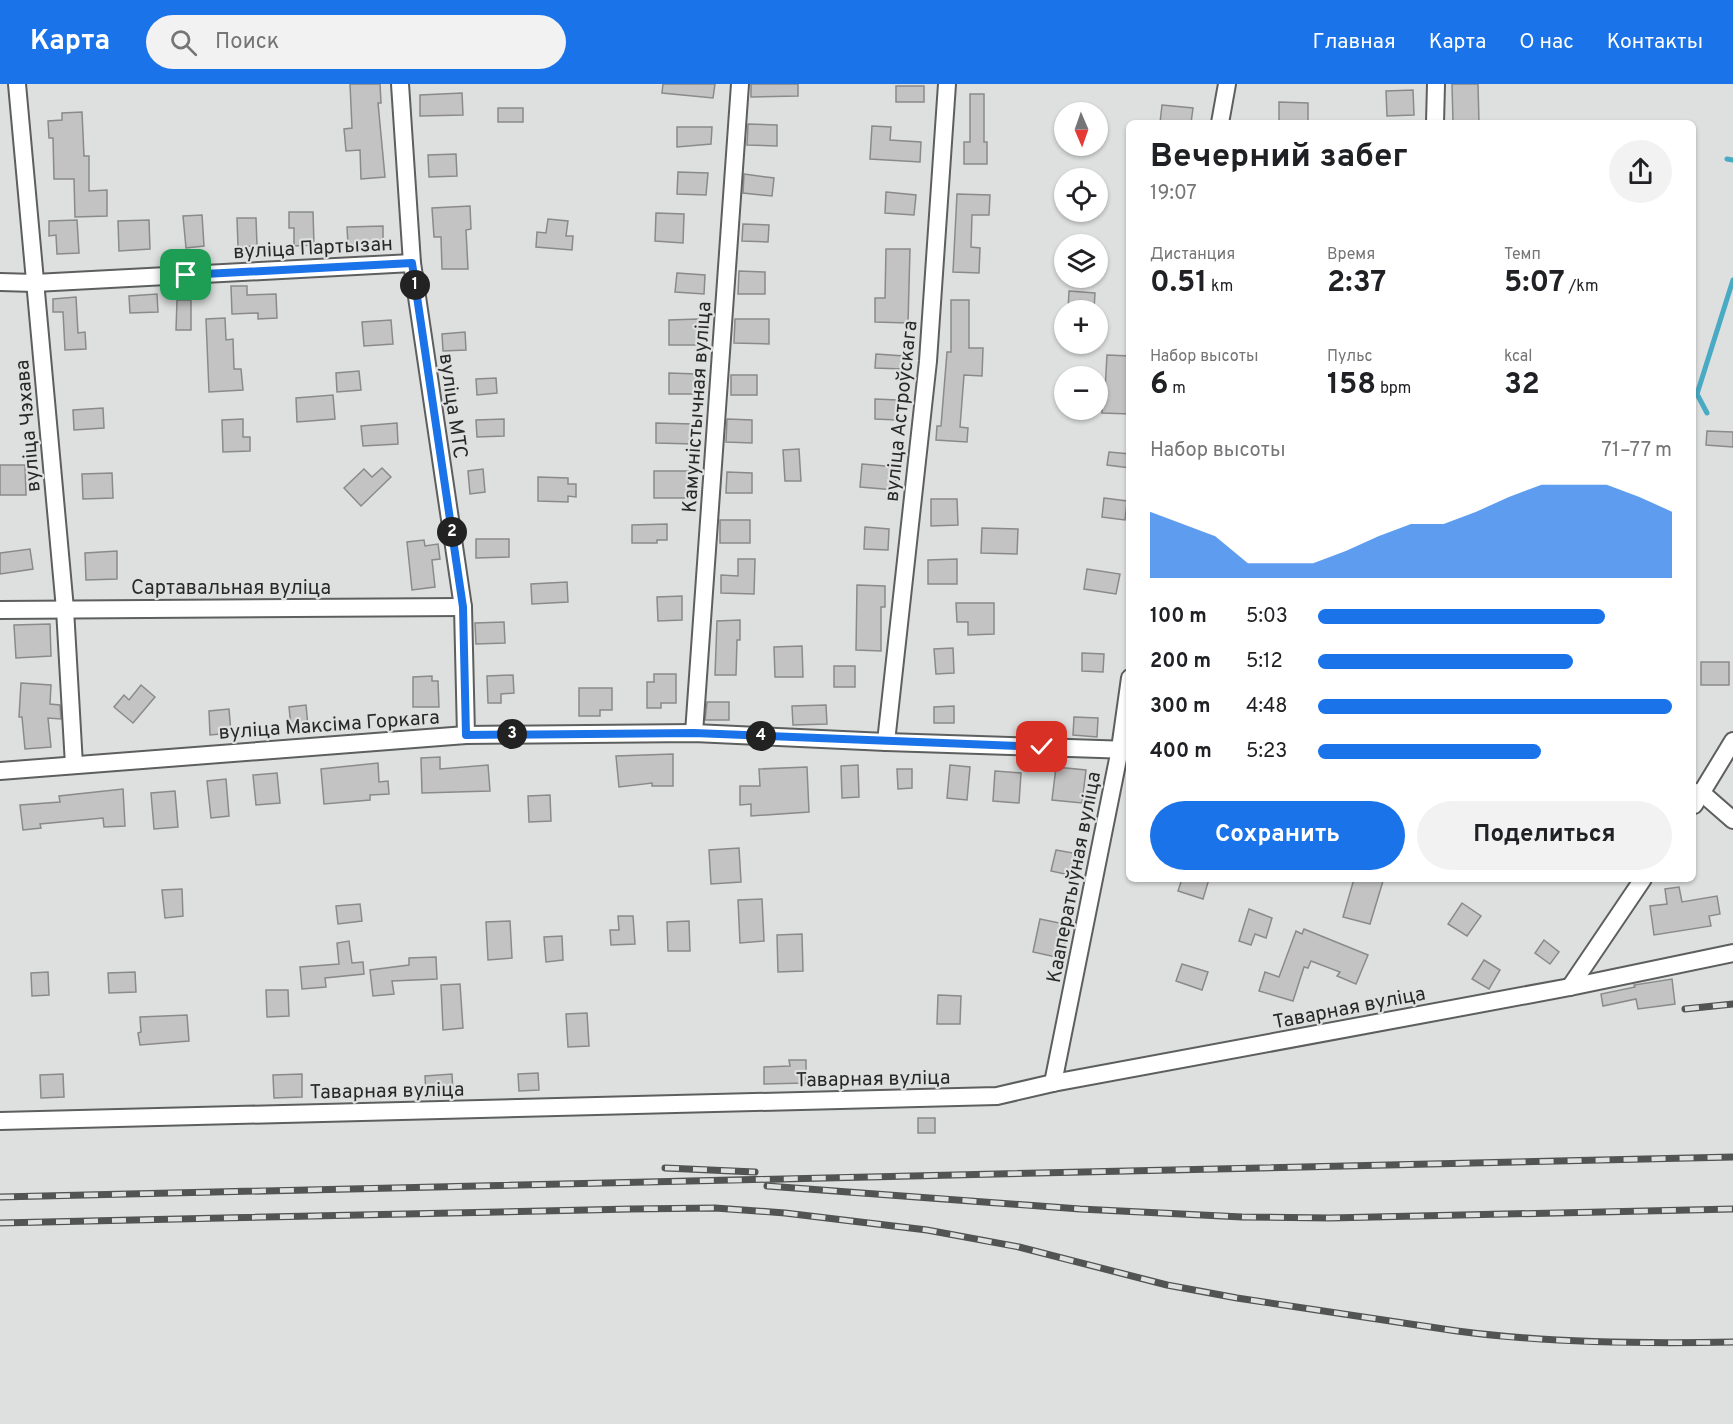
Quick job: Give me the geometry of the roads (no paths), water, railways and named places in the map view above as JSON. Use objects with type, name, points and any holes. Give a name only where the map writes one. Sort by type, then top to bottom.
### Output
[{"type":"street","name":"вуліца Чэхава","points":[[17,84],[65,609],[74,765]]},
{"type":"street","name":"вуліца МТС","points":[[400,84],[412,263],[463,607],[466,735]]},
{"type":"street","name":"Камуністычная вуліца","points":[[694,733],[740,84]]},
{"type":"street","name":"вуліца Астроўскага","points":[[886,742],[928,361],[947,84]]},
{"type":"street","points":[[1221,120],[1227,84]]},
{"type":"street","points":[[1435,120],[1436,84]]},
{"type":"street","name":"вуліца Партызан","points":[[0,282],[35,283],[412,263]]},
{"type":"street","name":"Сартавальная вуліца","points":[[0,610],[463,607]]},
{"type":"street","name":"вуліца Максіма Горкага","points":[[0,771],[466,735],[694,733],[886,742],[1125,749]]},
{"type":"street","points":[[1733,741],[1696,797],[1733,820]]},
{"type":"street","name":"Кааператыўная вуліца","points":[[1053,1083],[1125,749]]},
{"type":"street","points":[[1570,987],[1641,882]]},
{"type":"street","name":"Таварная вуліца","points":[[0,1121],[997,1096],[1053,1083],[1570,987],[1733,953]]},
{"type":"waterway","points":[[1727,159],[1733,160]]},
{"type":"waterway","points":[[1707,413],[1697,394],[1733,280]]},
{"type":"railway","points":[[1685,1009],[1733,1004]]},
{"type":"railway","points":[[0,1197],[1733,1157]]},
{"type":"railway","points":[[665,1168],[755,1172]]},
{"type":"railway","points":[[767,1186],[1080,1209],[1242,1217],[1330,1218],[1733,1209]]},
{"type":"railway","points":[[0,1223],[715,1208],[785,1213],[927,1230],[1019,1247],[1167,1285],[1237,1298],[1457,1331],[1595,1342],[1733,1342]]}]
